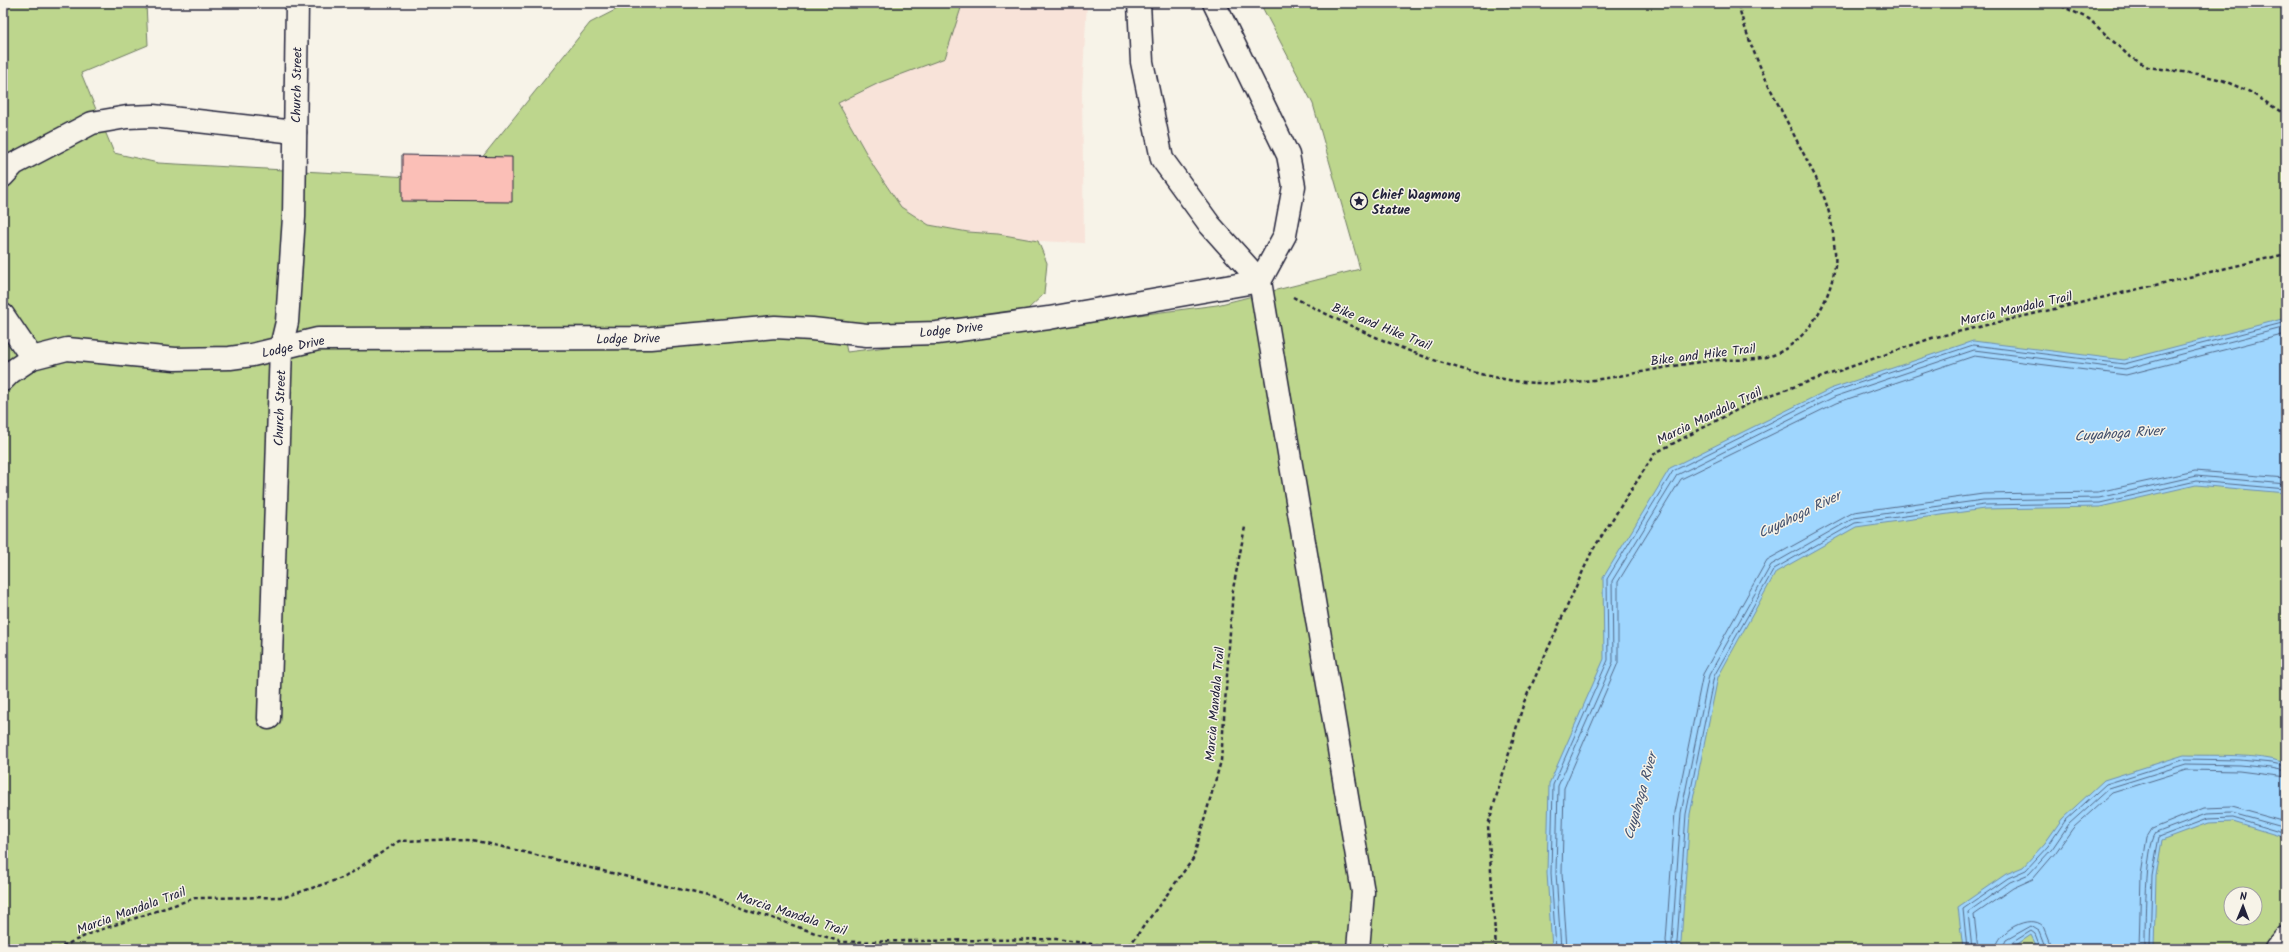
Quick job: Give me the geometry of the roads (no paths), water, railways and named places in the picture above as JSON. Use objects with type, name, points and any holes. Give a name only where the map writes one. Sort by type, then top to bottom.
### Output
[{"type":"street","name":"Church Street","points":[[269,718],[282,347],[287,322],[290,284],[295,132],[297,3]]},
{"type":"street","points":[[1138,3],[1142,62],[1162,159],[1210,226],[1260,281],[1363,892],[1358,949]]},
{"type":"street","points":[[1214,3],[1288,155],[1294,186],[1285,235],[1260,281]]},
{"type":"street","points":[[3,176],[14,164],[92,123],[127,117],[153,116],[295,132]]},
{"type":"street","name":"Lodge Drive","points":[[3,380],[11,372],[32,358],[67,349],[176,359],[230,358],[252,355],[318,339],[651,338],[774,327],[812,329],[867,335],[937,332],[1049,318],[1260,281]]},
{"type":"street","points":[[3,315],[32,358]]},
{"type":"street","points":[[2276,949],[2286,936]]},
{"type":"water","name":"Cuyahoga River","points":[[2286,318],[2286,493],[2196,485],[2100,507],[1984,509],[1856,527],[1776,572],[1718,677],[1690,814],[1681,942],[1683,949],[1552,949],[1547,873],[1549,784],[1604,659],[1603,578],[1670,468],[1830,389],[1973,341],[2124,360]]},
{"type":"water","points":[[2184,755],[2249,756],[2286,763],[2286,838],[2233,822],[2208,823],[2162,840],[2156,876],[2154,949],[2038,949],[2031,935],[2010,949],[1963,949],[1958,907],[2006,874],[2023,867],[2045,843],[2062,819],[2104,780]]},
{"type":"place","name":"Chief Wagmong Statue","points":[[1359,201]]}]
